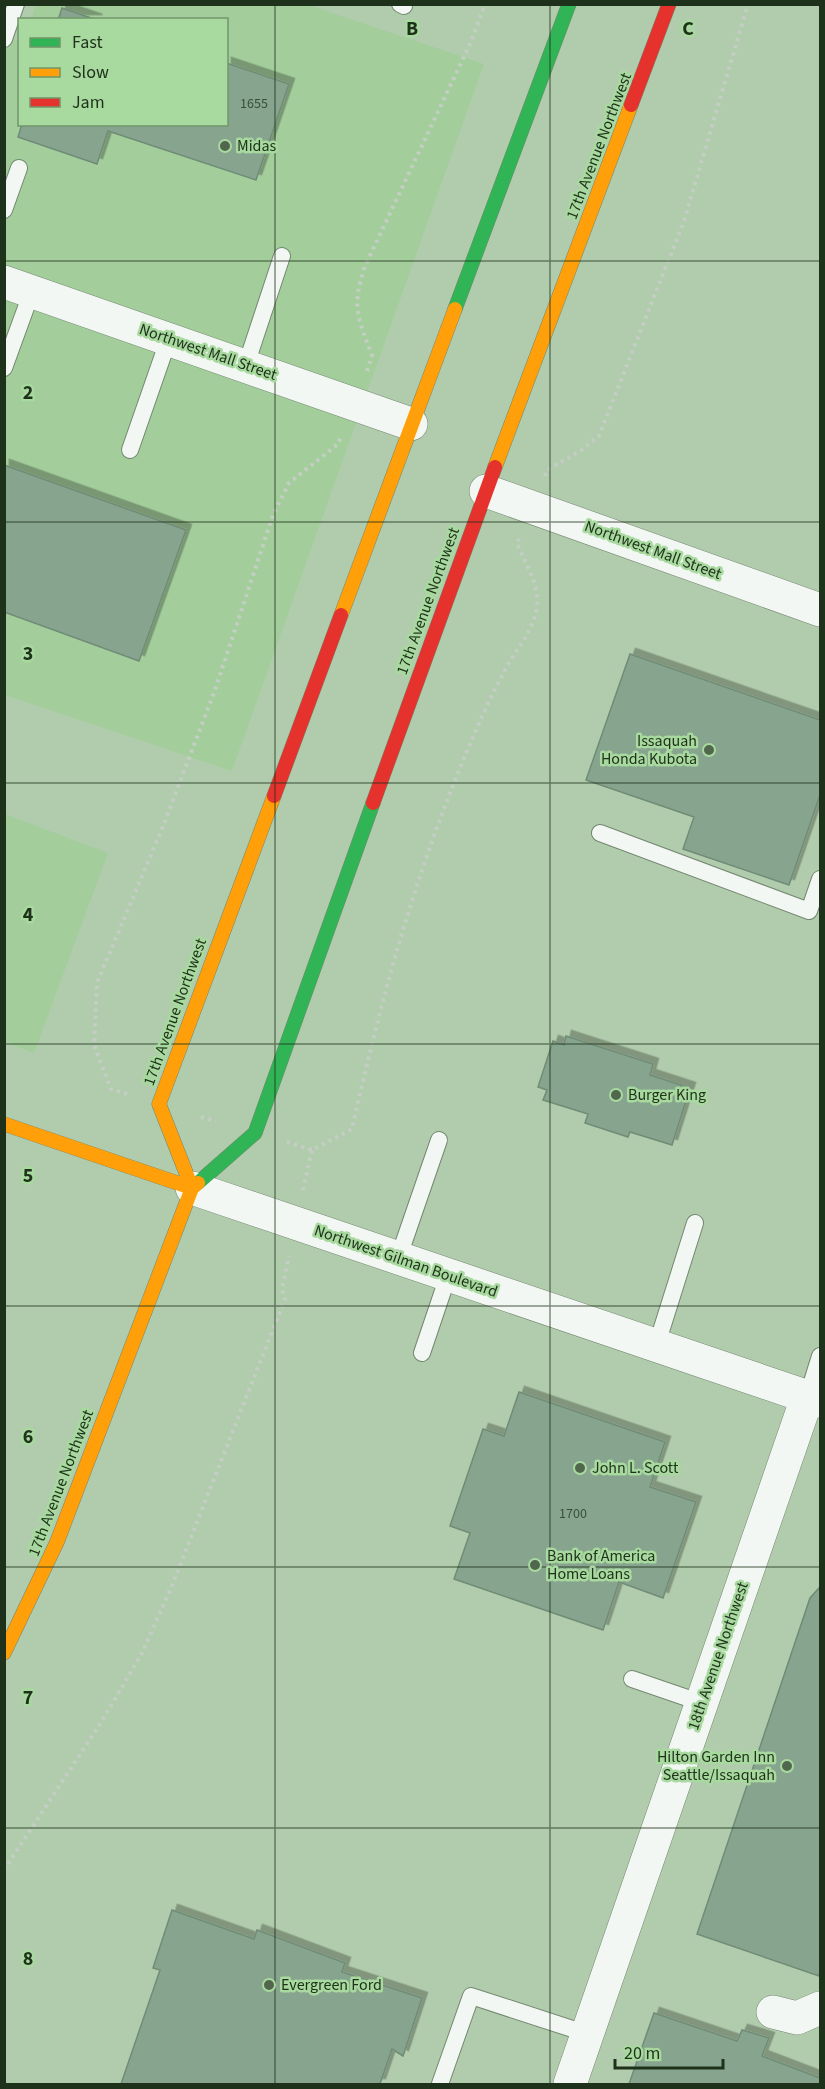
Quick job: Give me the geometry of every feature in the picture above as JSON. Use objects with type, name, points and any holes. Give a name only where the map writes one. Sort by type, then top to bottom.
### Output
[{"type":"main road","name":"17th Avenue Northwest","points":[[192,1188],[159,1104],[568,4]]},
{"type":"main road","name":"17th Avenue Northwest","points":[[4,1653],[57,1542],[192,1188],[255,1133],[486,490],[669,4]]},
{"type":"main road","name":"Northwest Gilman Boulevard","points":[[4,1124],[192,1188]]},
{"type":"street","name":"Northwest Mall Street","points":[[18,286],[411,423]]},
{"type":"street","name":"Northwest Mall Street","points":[[486,490],[820,610]]},
{"type":"street","name":"Northwest Gilman Boulevard","points":[[192,1188],[816,1402]]},
{"type":"street","name":"18th Avenue Northwest","points":[[570,2085],[702,1703],[816,1402]]},
{"type":"street","points":[[773,2012],[797,2018],[820,2008]]},
{"type":"lane","points":[[4,39],[11,11]]},
{"type":"lane","points":[[4,210],[19,168]]},
{"type":"lane","points":[[246,365],[282,256]]},
{"type":"lane","points":[[4,368],[18,286]]},
{"type":"lane","points":[[130,450],[169,338]]},
{"type":"lane","points":[[600,833],[809,911],[820,879]]},
{"type":"lane","points":[[398,1259],[440,1140]]},
{"type":"lane","points":[[656,1347],[695,1223]]},
{"type":"lane","points":[[422,1353],[448,1276]]},
{"type":"lane","points":[[816,1402],[820,1356]]},
{"type":"lane","points":[[632,1679],[702,1703]]},
{"type":"lane","points":[[440,2085],[471,1996],[588,2034]]},
{"type":"path","points":[[372,356],[356,315],[357,291],[365,266],[471,42],[485,4]]},
{"type":"path","points":[[547,470],[580,451],[599,436],[684,221],[748,4]]},
{"type":"path","points":[[338,444],[315,460],[289,483],[273,515],[210,701],[164,824],[98,983],[94,1045],[111,1089],[312,1150],[352,1129],[377,1016],[425,857],[463,760],[504,671],[528,635],[537,607],[535,580],[517,543]]},
{"type":"path","points":[[4,1870],[102,1721],[142,1653],[171,1588],[285,1299],[282,1289]]},
{"type":"shaded area","points":[[36,5],[309,5],[484,64],[232,771],[5,695],[5,36],[18,41],[18,126],[228,126],[228,18],[31,18]]},
{"type":"shaded area","points":[[5,814],[108,853],[34,1053],[5,1042]]},
{"type":"building","points":[[62,8],[91,18],[59,18]]},
{"type":"building","points":[[228,64],[289,84],[256,180],[108,131],[97,164],[18,137],[21,126],[228,126]]},
{"type":"building","points":[[4,465],[186,530],[139,661],[4,612]]},
{"type":"building","name":"Issaquah Honda Kubota","points":[[630,654],[820,720],[820,795],[789,885],[683,849],[694,817],[586,780]]},
{"type":"building","name":"Burger King","points":[[566,1036],[653,1064],[650,1075],[690,1088],[672,1145],[630,1132],[628,1137],[585,1123],[588,1114],[543,1100],[547,1090],[538,1087],[553,1041],[564,1045]]},
{"type":"building","points":[[519,1392],[665,1442],[650,1487],[696,1502],[663,1598],[619,1582],[603,1630],[454,1579],[470,1533],[450,1526],[483,1429],[504,1436]]},
{"type":"building","name":"Hilton Garden Inn Seattle/Issaquah","points":[[820,1587],[819,1976],[697,1934],[810,1598]]},
{"type":"building","name":"Evergreen Ford","points":[[172,1910],[254,1939],[257,1930],[345,1963],[342,1972],[422,1998],[403,2056],[392,2049],[380,2084],[121,2084],[160,1970],[153,1968]]},
{"type":"building","points":[[654,2013],[737,2041],[742,2030],[769,2038],[762,2056],[820,2078],[820,2084],[629,2084]]},
{"type":"traffic: fast","points":[[455,309],[569,4]]},
{"type":"traffic: fast","points":[[198,1183],[255,1133],[373,803]]},
{"type":"traffic: slow","points":[[495,467],[631,105]]},
{"type":"traffic: slow","points":[[341,615],[455,309]]},
{"type":"traffic: slow","points":[[192,1188],[159,1104],[274,796]]},
{"type":"traffic: slow","points":[[4,1124],[192,1188]]},
{"type":"traffic: slow","points":[[4,1653],[57,1542],[192,1188],[198,1183]]},
{"type":"traffic: jam","points":[[631,105],[669,4]]},
{"type":"traffic: jam","points":[[373,803],[495,467]]},
{"type":"traffic: jam","points":[[274,796],[341,615]]},
{"type":"place","name":"Midas","points":[[225,146]]},
{"type":"place","name":"Issaquah Honda Kubota","points":[[709,750]]},
{"type":"place","name":"Burger King","points":[[616,1095]]},
{"type":"place","name":"John L. Scott","points":[[580,1468]]},
{"type":"place","name":"Bank of America Home Loans","points":[[535,1565]]},
{"type":"place","name":"Hilton Garden Inn Seattle/Issaquah","points":[[787,1766]]},
{"type":"place","name":"Evergreen Ford","points":[[269,1985]]}]
